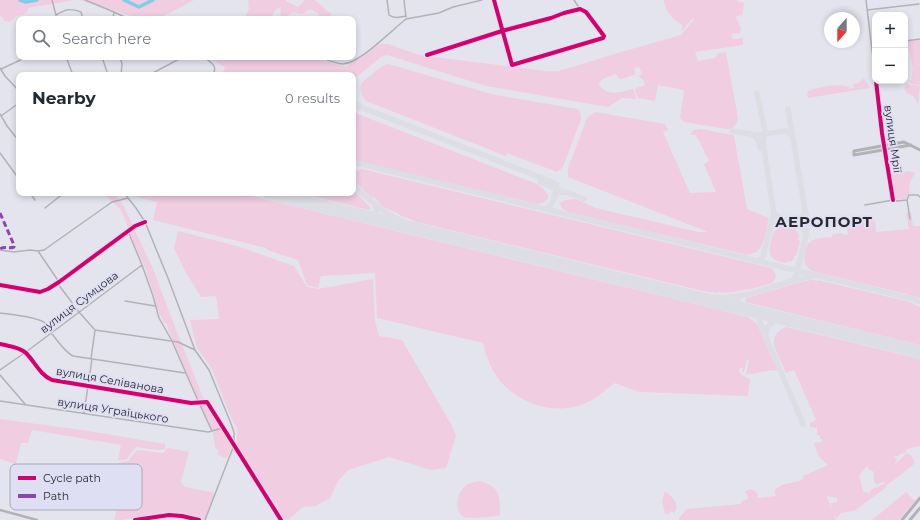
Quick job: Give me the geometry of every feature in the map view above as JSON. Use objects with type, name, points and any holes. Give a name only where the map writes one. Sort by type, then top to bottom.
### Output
[{"type":"main road","points":[[911,145],[854,154],[854,151],[904,142],[911,145],[920,150]]},
{"type":"main road","points":[[902,520],[920,498]]},
{"type":"main road","points":[[910,520],[920,508]]},
{"type":"street","points":[[52,0],[56,15],[68,9],[81,12],[82,16]]},
{"type":"street","points":[[85,0],[122,16]]},
{"type":"street","points":[[387,0],[389,15],[391,17],[406,17],[439,13],[453,7],[482,0]]},
{"type":"street","points":[[404,0],[406,17]]},
{"type":"street","points":[[494,0],[512,65],[602,38],[604,36],[586,12],[580,9],[574,0]]},
{"type":"street","points":[[866,0],[872,53]]},
{"type":"street","points":[[867,10],[919,4]]},
{"type":"street","points":[[427,55],[502,31],[580,9]]},
{"type":"street","points":[[113,16],[114,12]]},
{"type":"street","points":[[356,58],[378,43],[406,17]]},
{"type":"street","points":[[908,41],[920,39]]},
{"type":"street","points":[[16,88],[0,69],[20,60]]},
{"type":"street","points":[[67,60],[72,72]]},
{"type":"street","points":[[103,60],[107,72]]},
{"type":"street","points":[[121,60],[121,72]]},
{"type":"street","points":[[155,72],[177,60]]},
{"type":"street","points":[[208,60],[214,65],[214,72]]},
{"type":"street","points":[[328,60],[344,64],[353,60]]},
{"type":"street","name":"вулиця Мрії","points":[[876,84],[893,200]]},
{"type":"street","points":[[16,105],[1,115],[16,137]]},
{"type":"street","points":[[0,152],[16,175]]},
{"type":"street","points":[[910,219],[907,200],[909,195],[918,195],[920,197]]},
{"type":"street","points":[[32,196],[35,200]]},
{"type":"street","points":[[45,208],[60,196]]},
{"type":"street","points":[[0,250],[14,252],[44,250],[112,202],[128,198],[136,208],[145,222],[195,350],[209,370],[234,432],[234,446],[205,520]]},
{"type":"street","points":[[865,205],[893,200],[907,200]]},
{"type":"street","points":[[0,285],[40,292],[45,290],[58,283],[135,226],[145,222]]},
{"type":"street","points":[[128,231],[142,265],[159,318],[172,342],[212,431]]},
{"type":"street","points":[[38,251],[58,283],[79,312],[95,330],[178,342],[195,350]]},
{"type":"street","name":"вулиця Сумцова","points":[[0,370],[142,265]]},
{"type":"street","points":[[125,300],[155,306]]},
{"type":"street","points":[[0,313],[39,320],[46,323],[71,355],[80,358],[185,373]]},
{"type":"street","points":[[84,414],[89,387],[95,330]]},
{"type":"street","points":[[0,344],[26,352]]},
{"type":"street","name":"вулиця Селіванова","points":[[26,352],[42,374],[52,380],[191,403],[207,402],[223,428]]},
{"type":"street","points":[[0,375],[25,405]]},
{"type":"street","name":"вулиця Уграїцького","points":[[0,402],[208,432],[223,428]]},
{"type":"street","points":[[223,428],[281,520]]},
{"type":"street","points":[[0,510],[37,520]]},
{"type":"street","points":[[136,520],[169,515],[199,520]]},
{"type":"shaded area","points":[[0,0],[75,0],[28,8],[27,12],[16,16],[10,22],[4,21],[0,16]]},
{"type":"shaded area","points":[[80,0],[194,0],[164,16],[131,16]]},
{"type":"shaded area","points":[[287,0],[286,1],[298,7],[305,0],[315,0],[332,15],[318,16],[319,14],[310,9],[302,14],[293,12],[288,16],[282,16],[280,15],[281,7],[277,9],[273,16],[246,16],[249,9],[248,1]]},
{"type":"shaded area","points":[[664,0],[737,0],[737,2],[743,2],[742,15],[737,16],[736,18],[741,29],[740,33],[731,34],[733,39],[743,38],[743,45],[695,52],[698,61],[715,58],[718,53],[726,52],[738,118],[736,125],[733,128],[726,129],[684,122],[680,118],[684,90],[658,85],[655,101],[638,98],[635,90],[636,88],[645,85],[643,79],[641,79],[639,75],[642,74],[639,67],[634,68],[634,75],[621,79],[618,78],[616,74],[601,80],[599,85],[606,91],[615,93],[633,89],[636,97],[635,99],[622,98],[608,107],[486,86],[387,55],[381,57],[356,78],[356,72],[223,72],[225,67],[212,60],[322,60],[346,67],[376,46],[388,44],[419,55],[547,71],[558,71],[681,35],[695,18],[691,20],[681,32],[683,25],[670,15],[664,4]]},
{"type":"shaded area","points":[[920,40],[920,85],[911,84],[910,80],[912,80],[913,69],[908,41]]},
{"type":"shaded area","points":[[387,64],[491,94],[577,109],[580,112],[581,119],[563,167],[557,172],[507,153],[506,156],[366,101],[361,92],[362,82]]},
{"type":"shaded area","points":[[864,78],[870,88],[808,98],[807,92],[811,90],[821,87],[840,85],[849,87],[849,89],[854,88],[853,84],[859,83]]},
{"type":"shaded area","points":[[907,84],[920,86],[918,105],[914,97],[906,92],[904,88]]},
{"type":"shaded area","points":[[595,112],[665,124],[668,130],[663,132],[690,193],[716,192],[704,164],[709,161],[696,135],[691,135],[691,133],[694,130],[701,129],[733,135],[747,209],[769,218],[765,238],[761,247],[755,253],[748,255],[568,212],[562,208],[559,203],[566,200],[575,199],[596,208],[698,232],[708,232],[568,177],[568,168],[587,118]]},
{"type":"shaded area","points":[[356,113],[539,185],[547,193],[548,199],[537,204],[356,161]]},
{"type":"shaded area","points":[[362,169],[771,268],[775,272],[776,278],[772,283],[748,290],[726,293],[703,291],[413,221],[382,206],[374,197],[372,198],[356,183],[357,171]]},
{"type":"shaded area","points":[[908,171],[915,173],[910,182],[909,195],[907,195],[906,199],[896,200],[891,174]]},
{"type":"shaded area","points":[[356,193],[371,208],[369,210],[311,196],[356,196]]},
{"type":"shaded area","points":[[106,196],[116,196],[123,205],[154,271],[206,405],[231,446],[229,454],[226,458],[217,454],[219,451],[215,448],[213,432],[204,415],[167,324],[164,323],[157,308],[145,268],[120,209]]},
{"type":"shaded area","points":[[133,196],[252,196],[748,317],[758,326],[777,370],[746,374],[749,360],[747,359],[744,372],[742,372],[743,368],[740,368],[739,371],[742,375],[750,379],[748,396],[640,392],[615,383],[594,399],[577,406],[549,408],[536,405],[523,400],[502,383],[490,365],[483,343],[377,318],[375,273],[321,276],[318,288],[307,285],[298,260],[267,250],[266,248],[153,220],[157,202]]},
{"type":"shaded area","points":[[911,212],[913,226],[920,226],[920,298],[811,271],[806,265],[804,258],[805,250],[808,243],[812,240],[828,237],[831,238],[833,234],[848,234],[847,228],[857,227],[857,223],[875,220],[876,232],[909,229],[906,213]]},
{"type":"shaded area","points":[[782,225],[794,228],[799,235],[798,240],[800,241],[796,256],[794,256],[794,259],[790,262],[788,261],[786,263],[777,261],[773,258],[769,250],[773,233]]},
{"type":"shaded area","points":[[178,231],[237,246],[294,266],[307,287],[318,289],[373,279],[375,321],[379,336],[402,340],[451,424],[456,436],[446,468],[431,470],[389,457],[348,470],[338,481],[330,498],[316,506],[303,507],[288,520],[285,520],[237,444],[237,429],[212,369],[197,348],[190,320],[219,319],[216,296],[201,297],[186,273],[174,248]]},
{"type":"shaded area","points":[[809,280],[818,280],[910,302],[920,307],[920,345],[745,301],[747,298]]},
{"type":"shaded area","points":[[787,327],[920,359],[920,446],[907,449],[905,453],[894,456],[897,460],[895,464],[907,453],[912,457],[915,463],[885,486],[888,486],[854,511],[841,513],[837,518],[834,514],[836,520],[679,520],[687,509],[741,504],[742,501],[748,497],[745,491],[750,489],[755,491],[758,495],[757,498],[776,496],[775,489],[782,485],[799,481],[804,478],[803,476],[828,465],[819,457],[814,443],[822,442],[822,439],[820,439],[820,436],[817,435],[817,428],[810,427],[810,423],[816,420],[794,370],[786,373],[774,346],[774,340],[778,332]],"holes":[[[868,465],[867,468],[874,472],[873,476],[877,485],[882,482],[886,483],[872,489],[869,493],[863,491],[859,475]],[[827,497],[837,498],[837,502],[831,503],[833,511]]]},
{"type":"shaded area","points":[[0,419],[89,431],[165,444],[165,449],[157,450],[136,447],[126,460],[118,460],[121,445],[32,430],[28,443],[21,443],[16,464],[0,459]]},
{"type":"shaded area","points":[[168,448],[189,452],[181,481],[183,485],[186,487],[215,493],[205,519],[202,520],[168,513],[114,520],[117,510],[142,510],[142,464],[119,463],[128,461],[137,450],[163,453]]},
{"type":"shaded area","points":[[480,481],[492,486],[498,493],[500,515],[467,518],[461,515],[458,511],[457,502],[462,489],[468,484]]},
{"type":"shaded area","points":[[665,491],[675,501],[677,507],[674,513],[670,511],[669,514],[665,514],[662,501]]},
{"type":"shaded area","points":[[906,492],[915,501],[899,520],[872,520]]},
{"type":"waterway","points":[[20,0],[26,2],[37,0]]},
{"type":"waterway","points":[[124,0],[139,7],[153,0]]},
{"type":"taxiway","points":[[755,261],[760,260],[763,256],[774,214],[763,142],[765,131],[757,93]]},
{"type":"taxiway","points":[[356,105],[557,184],[552,203],[548,208],[544,209]]},
{"type":"taxiway","points":[[788,109],[805,210],[801,219],[791,222]]},
{"type":"taxiway","points":[[732,131],[756,135]]},
{"type":"taxiway","points":[[757,135],[785,131],[791,134],[793,138]]},
{"type":"taxiway","points":[[753,135],[758,139],[760,148]]},
{"type":"taxiway","points":[[356,163],[913,299],[920,302]]},
{"type":"taxiway","points":[[540,182],[559,190]]},
{"type":"taxiway","points":[[356,188],[378,207],[395,218],[426,231]]},
{"type":"taxiway","points":[[554,196],[557,193],[565,192],[584,199]]},
{"type":"taxiway","points":[[368,217],[373,216],[377,212],[375,205]]},
{"type":"taxiway","points":[[774,212],[777,216],[796,223],[803,229],[805,234]]},
{"type":"taxiway","points":[[791,281],[796,275],[808,227],[806,212]]},
{"type":"taxiway","points":[[678,293],[714,297],[740,296],[813,276]]},
{"type":"taxiway","points":[[742,295],[739,296],[737,301],[739,306],[742,308]]},
{"type":"taxiway","points":[[751,311],[756,314],[758,318],[803,424]]},
{"type":"taxiway","points":[[766,335],[770,324],[781,318]]},
{"type":"runway","points":[[281,196],[920,352]]},
{"type":"marked path","points":[[0,213],[14,245],[12,248],[0,249]]},
{"type":"cycle path","points":[[427,55],[502,31],[551,18],[580,9],[586,12],[604,36],[603,38],[512,65],[494,0]]},
{"type":"cycle path","points":[[876,84],[882,133],[893,200]]},
{"type":"cycle path","points":[[0,285],[40,292],[48,289],[135,226],[145,222]]},
{"type":"cycle path","points":[[0,344],[21,349],[41,372],[52,380],[191,403],[207,402],[281,520]]},
{"type":"cycle path","points":[[135,520],[169,515],[199,520]]},
{"type":"district","name":"АЕРОПОРТ","points":[[824,222]]}]
